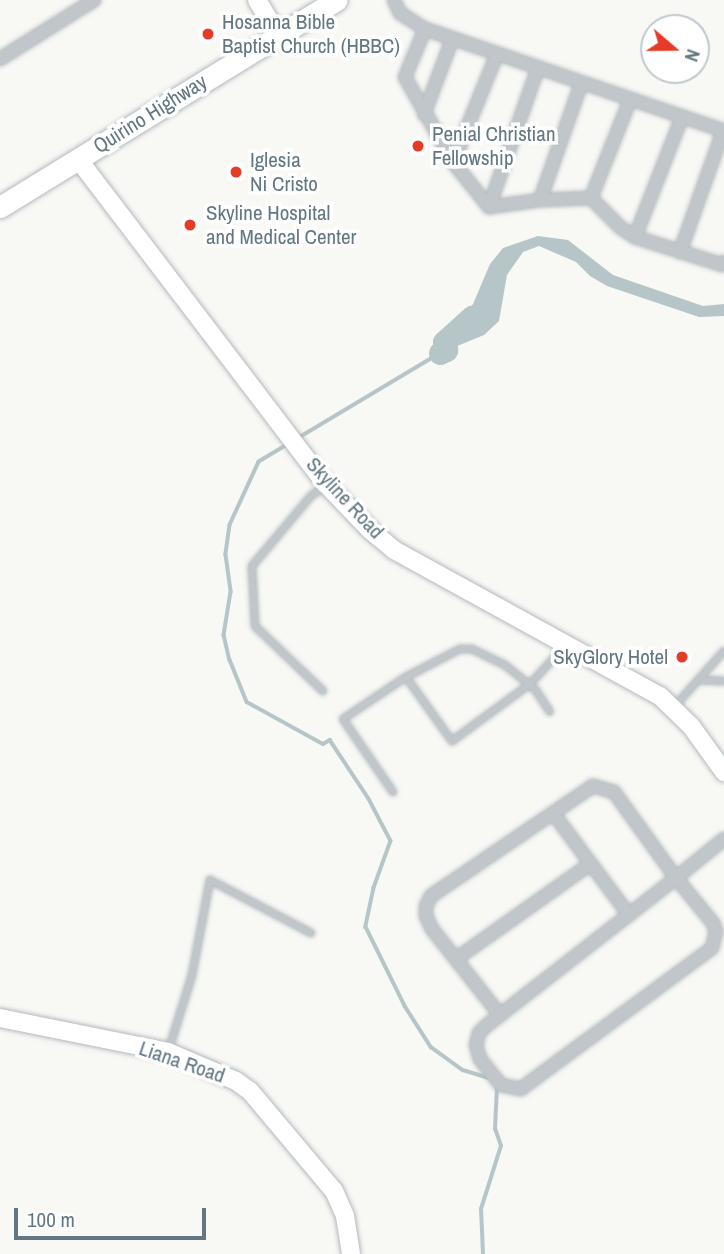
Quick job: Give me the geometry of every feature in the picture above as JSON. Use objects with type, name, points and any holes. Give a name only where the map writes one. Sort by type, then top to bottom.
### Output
[{"type":"main road","points":[[257,0],[278,35]]},
{"type":"main road","name":"Quirino Highway","points":[[0,207],[336,0]]},
{"type":"main road","name":"Skyline Road","points":[[78,159],[326,484],[394,550],[674,707],[724,772]]},
{"type":"main road","name":"Liana Road","points":[[0,1018],[168,1052],[216,1071],[250,1091],[334,1191],[345,1216],[351,1254]]},
{"type":"street","points":[[0,59],[94,0]]},
{"type":"street","points":[[394,0],[400,13],[425,29],[452,40],[723,131],[680,252]]},
{"type":"street","points":[[425,29],[405,77],[453,162],[489,207]]},
{"type":"street","points":[[424,114],[452,40]]},
{"type":"street","points":[[453,162],[497,54]]},
{"type":"street","points":[[489,207],[538,68]]},
{"type":"street","points":[[540,200],[581,85]]},
{"type":"street","points":[[591,198],[630,100]]},
{"type":"street","points":[[635,237],[682,117]]},
{"type":"street","points":[[489,207],[540,200],[591,198],[621,228],[635,237],[723,265],[724,262]]},
{"type":"street","points":[[500,1015],[426,916],[426,906],[431,896],[593,786],[614,792],[676,878],[713,923],[716,931],[712,948],[522,1089],[501,1085],[480,1059],[476,1045],[479,1033],[500,1015],[629,915],[676,878],[724,839]]},
{"type":"street","points":[[553,813],[629,915]]},
{"type":"street","points":[[456,959],[590,864]]},
{"type":"lane","points":[[323,691],[255,626],[252,566],[311,496],[326,484]]},
{"type":"lane","points":[[406,677],[452,741],[530,684],[566,645]]},
{"type":"lane","points":[[393,792],[343,719],[406,677],[460,649],[472,649],[505,665],[530,684],[550,712]]},
{"type":"lane","points":[[674,707],[724,651]]},
{"type":"lane","points":[[698,680],[724,681]]},
{"type":"lane","points":[[168,1052],[192,975],[210,880],[311,933]]},
{"type":"shaded area","points":[[538,236],[568,240],[613,275],[703,306],[724,304],[724,316],[699,317],[607,286],[590,276],[576,262],[539,246],[523,252],[507,275],[499,321],[484,335],[440,353],[455,326],[473,304],[490,264],[503,248]]},
{"type":"waterway","points":[[440,353],[446,350],[444,342],[472,317]]},
{"type":"waterway","points":[[298,438],[440,353]]},
{"type":"waterway","points":[[289,444],[259,462],[230,525],[226,555],[231,592],[224,635],[230,660],[247,702],[323,744],[330,740],[369,799],[391,841],[374,888],[366,927],[405,1006],[431,1047],[463,1070],[489,1078]]},
{"type":"waterway","points":[[483,1254],[481,1209],[501,1146],[495,1129],[497,1086]]},
{"type":"place","name":"Hosanna Bible Baptist Church (HBBC)","points":[[208,34]]},
{"type":"place","name":"Penial Christian Fellowship","points":[[418,146]]},
{"type":"place","name":"Iglesia Ni Cristo","points":[[236,172]]},
{"type":"place","name":"Skyline Hospital and Medical Center","points":[[190,225]]},
{"type":"place","name":"SkyGlory Hotel","points":[[682,657]]}]
